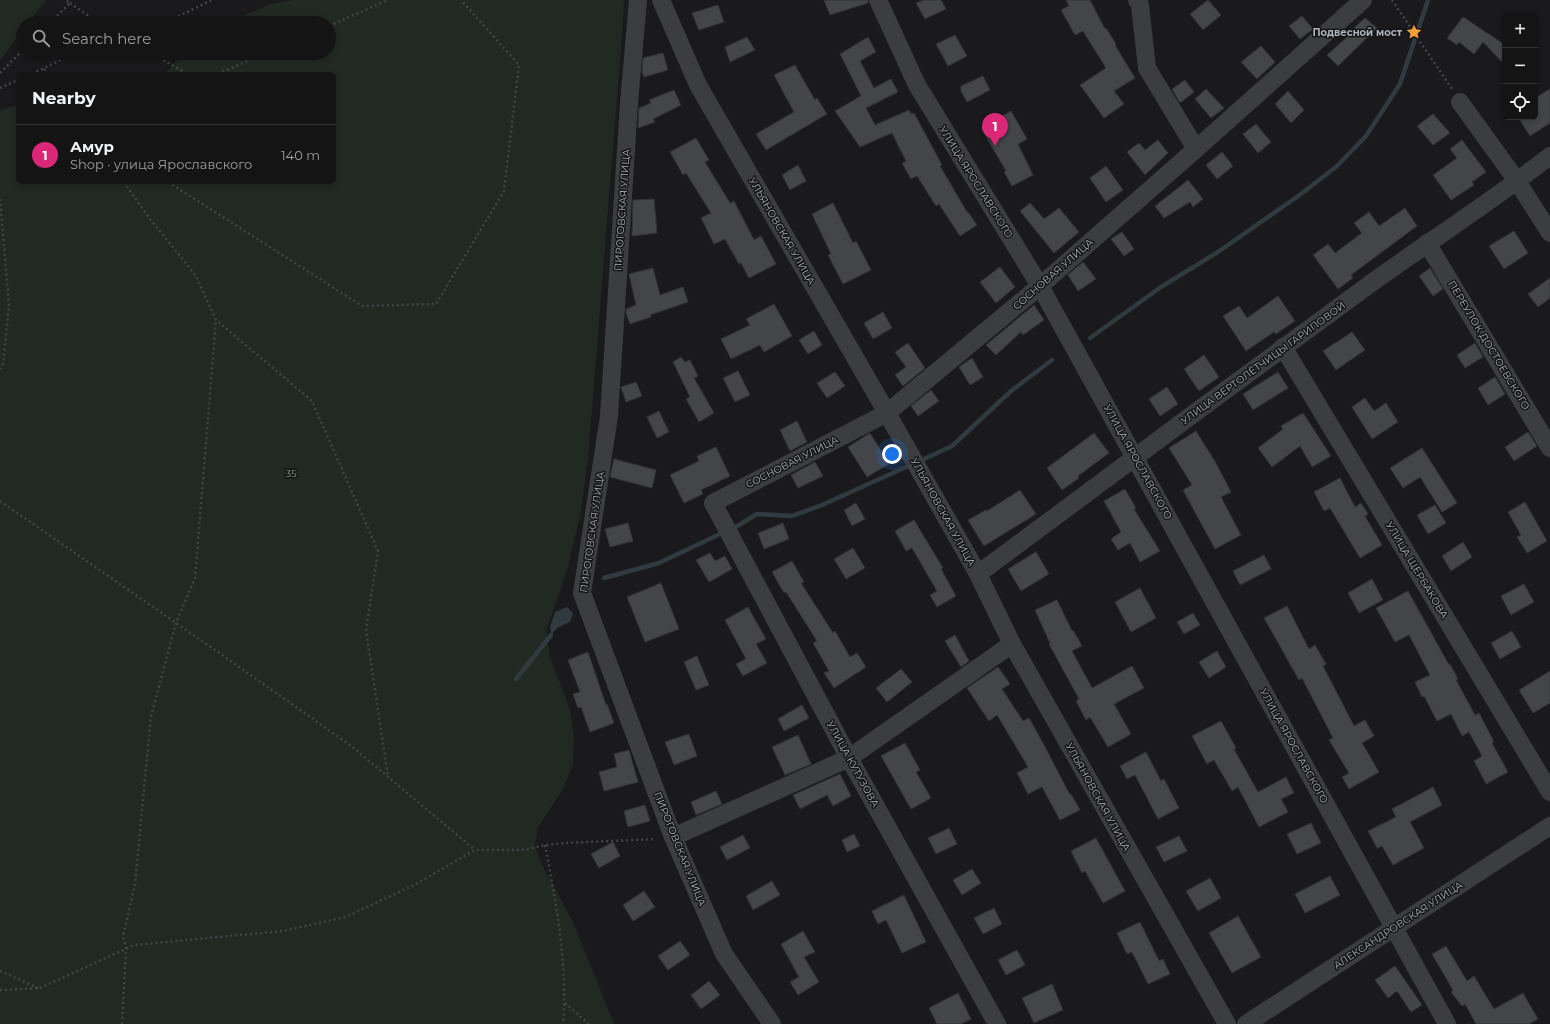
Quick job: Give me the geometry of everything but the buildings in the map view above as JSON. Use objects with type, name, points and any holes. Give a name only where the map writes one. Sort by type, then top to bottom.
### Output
[{"type":"street","name":"ПИРОГОВСКАЯ УЛИЦА","points":[[638,0],[630,95],[609,416],[582,593],[673,837],[724,954],[772,1024]]},
{"type":"street","name":"УЛЬЯНОВСКАЯ УЛИЦА","points":[[661,0],[698,85],[978,574],[1012,644],[1227,1024]]},
{"type":"street","name":"УЛИЦА ЯРОСЛАВСКОГО","points":[[878,0],[917,85],[1040,286],[1136,457],[1447,1024]]},
{"type":"street","points":[[1137,0],[1140,5],[1147,68],[1196,150]]},
{"type":"street","name":"СОСНОВАЯ УЛИЦА","points":[[713,503],[887,413],[1040,286],[1196,150],[1363,0]]},
{"type":"street","points":[[1460,102],[1517,181],[1550,233]]},
{"type":"street","name":"УЛИЦА ВЕРТОЛЁТЧИЦЫ ГАРИПОВОЙ","points":[[978,574],[1284,347],[1550,156]]},
{"type":"street","name":"ПЕРЕУЛОК ДОСТОЕВСКОГО","points":[[1427,243],[1550,448]]},
{"type":"street","name":"УЛИЦА ЩЕРБАКОВА","points":[[1284,347],[1550,792]]},
{"type":"street","name":"УЛИЦА КУТУЗОВА","points":[[713,503],[849,758],[998,1024]]},
{"type":"street","points":[[673,837],[849,758],[1012,644]]},
{"type":"street","name":"АЛЕКСАНДРОВСКАЯ УЛИЦА","points":[[1246,1024],[1550,826]]},
{"type":"path","points":[[65,0],[88,16]]},
{"type":"path","points":[[179,16],[212,0]]},
{"type":"path","points":[[336,23],[388,0]]},
{"type":"path","points":[[171,184],[362,306],[436,304],[504,191],[519,65],[461,0]]},
{"type":"path","points":[[1392,0],[1460,102]]},
{"type":"path","points":[[57,16],[70,4]]},
{"type":"path","points":[[0,73],[16,57]]},
{"type":"path","points":[[37,72],[62,60]]},
{"type":"path","points":[[163,60],[184,72]]},
{"type":"path","points":[[223,72],[250,60]]},
{"type":"path","points":[[0,88],[16,81]]},
{"type":"path","points":[[125,184],[147,215],[196,276],[216,320],[312,401],[378,551],[366,630],[388,777]]},
{"type":"path","points":[[0,199],[9,305],[3,364],[0,369]]},
{"type":"path","points":[[122,1024],[126,948],[123,936],[135,884],[151,716],[176,623],[195,578],[216,320]]},
{"type":"path","points":[[0,501],[350,745],[475,850]]},
{"type":"path","points":[[0,990],[40,988],[134,945],[283,931],[346,917],[416,884],[475,850],[524,850],[544,845],[662,839],[673,837]]},
{"type":"path","points":[[544,845],[558,915],[564,1003],[563,1024]]},
{"type":"path","points":[[0,971],[40,988]]},
{"type":"path","points":[[564,1003],[589,1024]]},
{"type":"green space","points":[[0,0],[46,0],[33,16],[16,16],[16,39],[0,60]]},
{"type":"green space","name":"35","points":[[293,0],[624,0],[588,458],[581,511],[567,570],[546,631],[550,657],[570,709],[574,738],[573,764],[563,789],[538,827],[535,845],[541,863],[572,920],[614,1024],[0,1024],[0,111],[16,105],[16,184],[336,184],[336,72],[166,72],[178,60],[336,60],[336,16],[243,16],[271,4]]},
{"type":"shaded area","points":[[567,607],[573,613],[570,622],[557,628],[551,635],[550,627],[555,612]]},
{"type":"waterway","points":[[1090,338],[1161,287],[1218,252],[1301,194],[1337,166],[1366,136],[1400,84],[1428,0]]},
{"type":"waterway","points":[[920,461],[952,446],[1011,391],[1052,360]]},
{"type":"waterway","points":[[734,528],[757,514],[792,516],[822,505],[906,467]]},
{"type":"waterway","points":[[604,578],[659,563],[718,535]]},
{"type":"waterway","points":[[516,679],[551,635]]},
{"type":"place","name":"Подвесной мост","points":[[1414,32]]},
{"type":"place","name":"Амур","points":[[995,146]]}]
